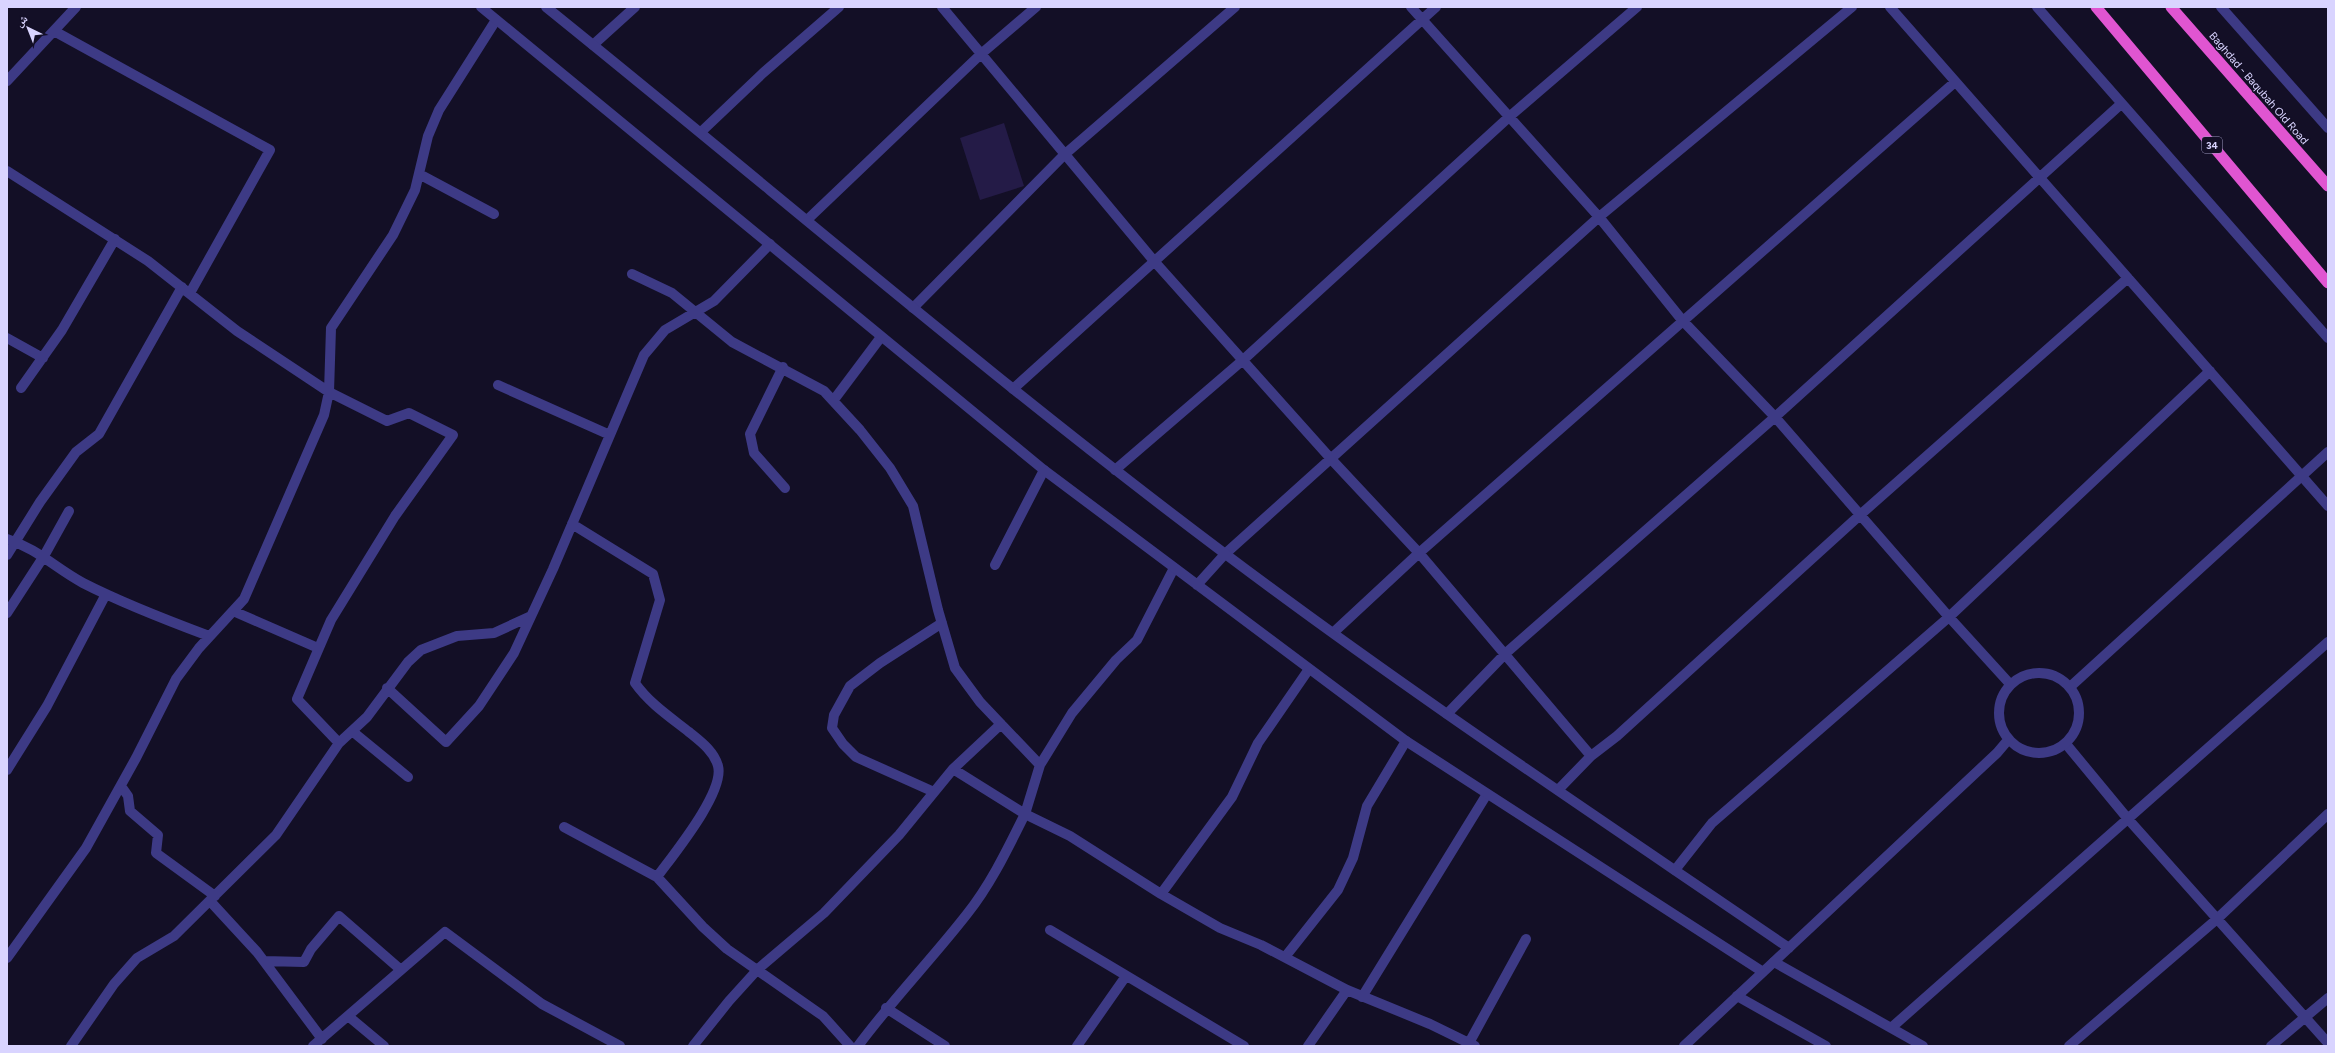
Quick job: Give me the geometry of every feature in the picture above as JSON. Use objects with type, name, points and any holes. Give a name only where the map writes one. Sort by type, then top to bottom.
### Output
[{"type":"highway","name":"34","points":[[2096,7],[2328,283]]},
{"type":"highway","name":"Baghdad - Baqubah Old Road","points":[[2171,7],[2328,186]]},
{"type":"street","points":[[7,81],[76,7]]},
{"type":"street","points":[[481,7],[1044,470],[1174,568],[1406,741],[1763,972]]},
{"type":"street","points":[[546,7],[701,132],[1013,389],[1115,470],[1225,554],[1447,714],[1789,948]]},
{"type":"street","points":[[593,45],[636,7]]},
{"type":"street","points":[[701,132],[762,73],[839,7]]},
{"type":"street","points":[[942,7],[1154,261],[1332,460],[1419,553],[1506,653],[1591,756]]},
{"type":"street","points":[[807,220],[981,54],[1036,7]]},
{"type":"street","points":[[913,308],[1064,155],[1235,7]]},
{"type":"street","points":[[1411,7],[1599,217],[1682,320],[1775,417],[1949,618],[2010,684]]},
{"type":"street","points":[[1013,389],[1436,7]]},
{"type":"street","points":[[1115,470],[1243,360],[1509,116],[1637,7]]},
{"type":"street","points":[[1197,585],[1225,554],[1332,460],[1599,217],[1852,7]]},
{"type":"street","points":[[1890,7],[2328,506]]},
{"type":"street","points":[[2037,7],[2328,338]]},
{"type":"street","points":[[2221,7],[2328,128]]},
{"type":"street","points":[[7,958],[86,848],[121,786],[176,679],[209,636],[244,599],[324,415],[329,392],[331,328],[393,235],[415,190],[428,136],[439,110],[496,20]]},
{"type":"street","points":[[7,555],[11,541],[76,452],[99,434],[270,150],[54,31]]},
{"type":"street","points":[[1334,632],[1419,553],[1682,320],[1955,82]]},
{"type":"street","points":[[1447,714],[1506,653],[1775,417],[2121,104]]},
{"type":"street","points":[[7,171],[148,261],[237,331],[329,392],[387,422],[409,413],[453,435],[395,516],[331,620],[297,699],[338,744]]},
{"type":"street","points":[[419,174],[494,214]]},
{"type":"street","points":[[21,388],[62,330],[115,239]]},
{"type":"street","points":[[387,688],[446,742],[479,706],[514,653],[572,524],[644,355],[665,330],[714,301],[770,244]]},
{"type":"street","points":[[632,274],[672,293],[697,311],[732,342],[783,367],[824,391],[860,430],[890,468],[913,506],[942,623],[955,668],[980,702],[1040,765]]},
{"type":"street","points":[[1558,790],[1591,756],[1617,736],[1860,515],[2128,278]]},
{"type":"street","points":[[833,401],[881,337]]},
{"type":"street","points":[[7,338],[42,358]]},
{"type":"street","points":[[783,367],[750,434],[754,453],[785,488]]},
{"type":"street","points":[[1675,870],[1712,823],[1949,618],[2210,371]]},
{"type":"street","points":[[498,386],[610,435]]},
{"type":"street","points":[[2070,687],[2328,452]]},
{"type":"street","points":[[995,565],[1044,470]]},
{"type":"street","points":[[7,613],[44,556],[69,511]]},
{"type":"street","points":[[572,524],[653,574],[660,600],[635,683],[644,697],[707,747],[718,767],[716,789],[696,824],[657,877]]},
{"type":"street","points":[[11,541],[44,556],[82,582],[106,594],[142,611],[209,636]]},
{"type":"street","points":[[858,1046],[886,1008],[967,914],[990,880],[1026,814],[1040,765],[1072,713],[1116,660],[1137,640],[1174,568]]},
{"type":"street","points":[[7,770],[47,706],[106,594]]},
{"type":"street","points":[[233,610],[318,648]]},
{"type":"street","points":[[71,1046],[114,984],[136,958],[174,936],[276,835],[338,744],[367,717],[387,688],[408,662],[421,650],[457,636],[494,633],[530,616]]},
{"type":"street","points":[[934,792],[856,757],[843,744],[832,728],[834,715],[850,686],[880,663],[942,623]]},
{"type":"street","points":[[1892,1028],[2328,642]]},
{"type":"street","points":[[1162,894],[1232,797],[1258,744],[1309,669]]},
{"type":"street","points":[[2042,673],[2058,677],[2070,687],[2078,701],[2080,716],[2076,732],[2066,744],[2052,752],[2036,754],[2020,750],[2008,740],[2000,726],[1999,710],[2003,695],[2010,684],[2027,675],[2042,673]]},
{"type":"street","points":[[693,1046],[729,1001],[758,969],[824,913],[899,835],[953,769],[1001,724]]},
{"type":"street","points":[[352,730],[408,777]]},
{"type":"street","points":[[1684,1046],[1997,753],[2008,740]]},
{"type":"street","points":[[1285,957],[1338,890],[1353,858],[1367,806],[1406,741]]},
{"type":"street","points":[[2066,744],[2128,819],[2328,1043]]},
{"type":"street","points":[[953,769],[1026,814],[1070,836],[1162,894],[1220,928],[1285,957],[1347,990],[1472,1044],[1526,939]]},
{"type":"street","points":[[121,786],[128,796],[130,811],[158,835],[156,853],[212,899],[264,961],[322,1039]]},
{"type":"street","points":[[1362,996],[1487,794]]},
{"type":"street","points":[[2068,1046],[2217,919],[2328,814]]},
{"type":"street","points":[[564,827],[657,877],[703,927],[727,948],[823,1016],[850,1046]]},
{"type":"street","points":[[264,961],[304,962],[311,949],[339,916],[401,970]]},
{"type":"street","points":[[1050,930],[1244,1046]]},
{"type":"street","points":[[313,1046],[445,932],[542,1004],[620,1046]]},
{"type":"street","points":[[1774,962],[1924,1046]]},
{"type":"street","points":[[1077,1046],[1126,976]]},
{"type":"street","points":[[1308,1046],[1347,990]]},
{"type":"street","points":[[1737,996],[1826,1046]]},
{"type":"street","points":[[2271,1046],[2328,998]]},
{"type":"street","points":[[886,1008],[945,1046]]},
{"type":"street","points":[[348,1016],[384,1046]]},
{"type":"building","points":[[1004,123],[1024,186],[980,200],[960,138]]}]
